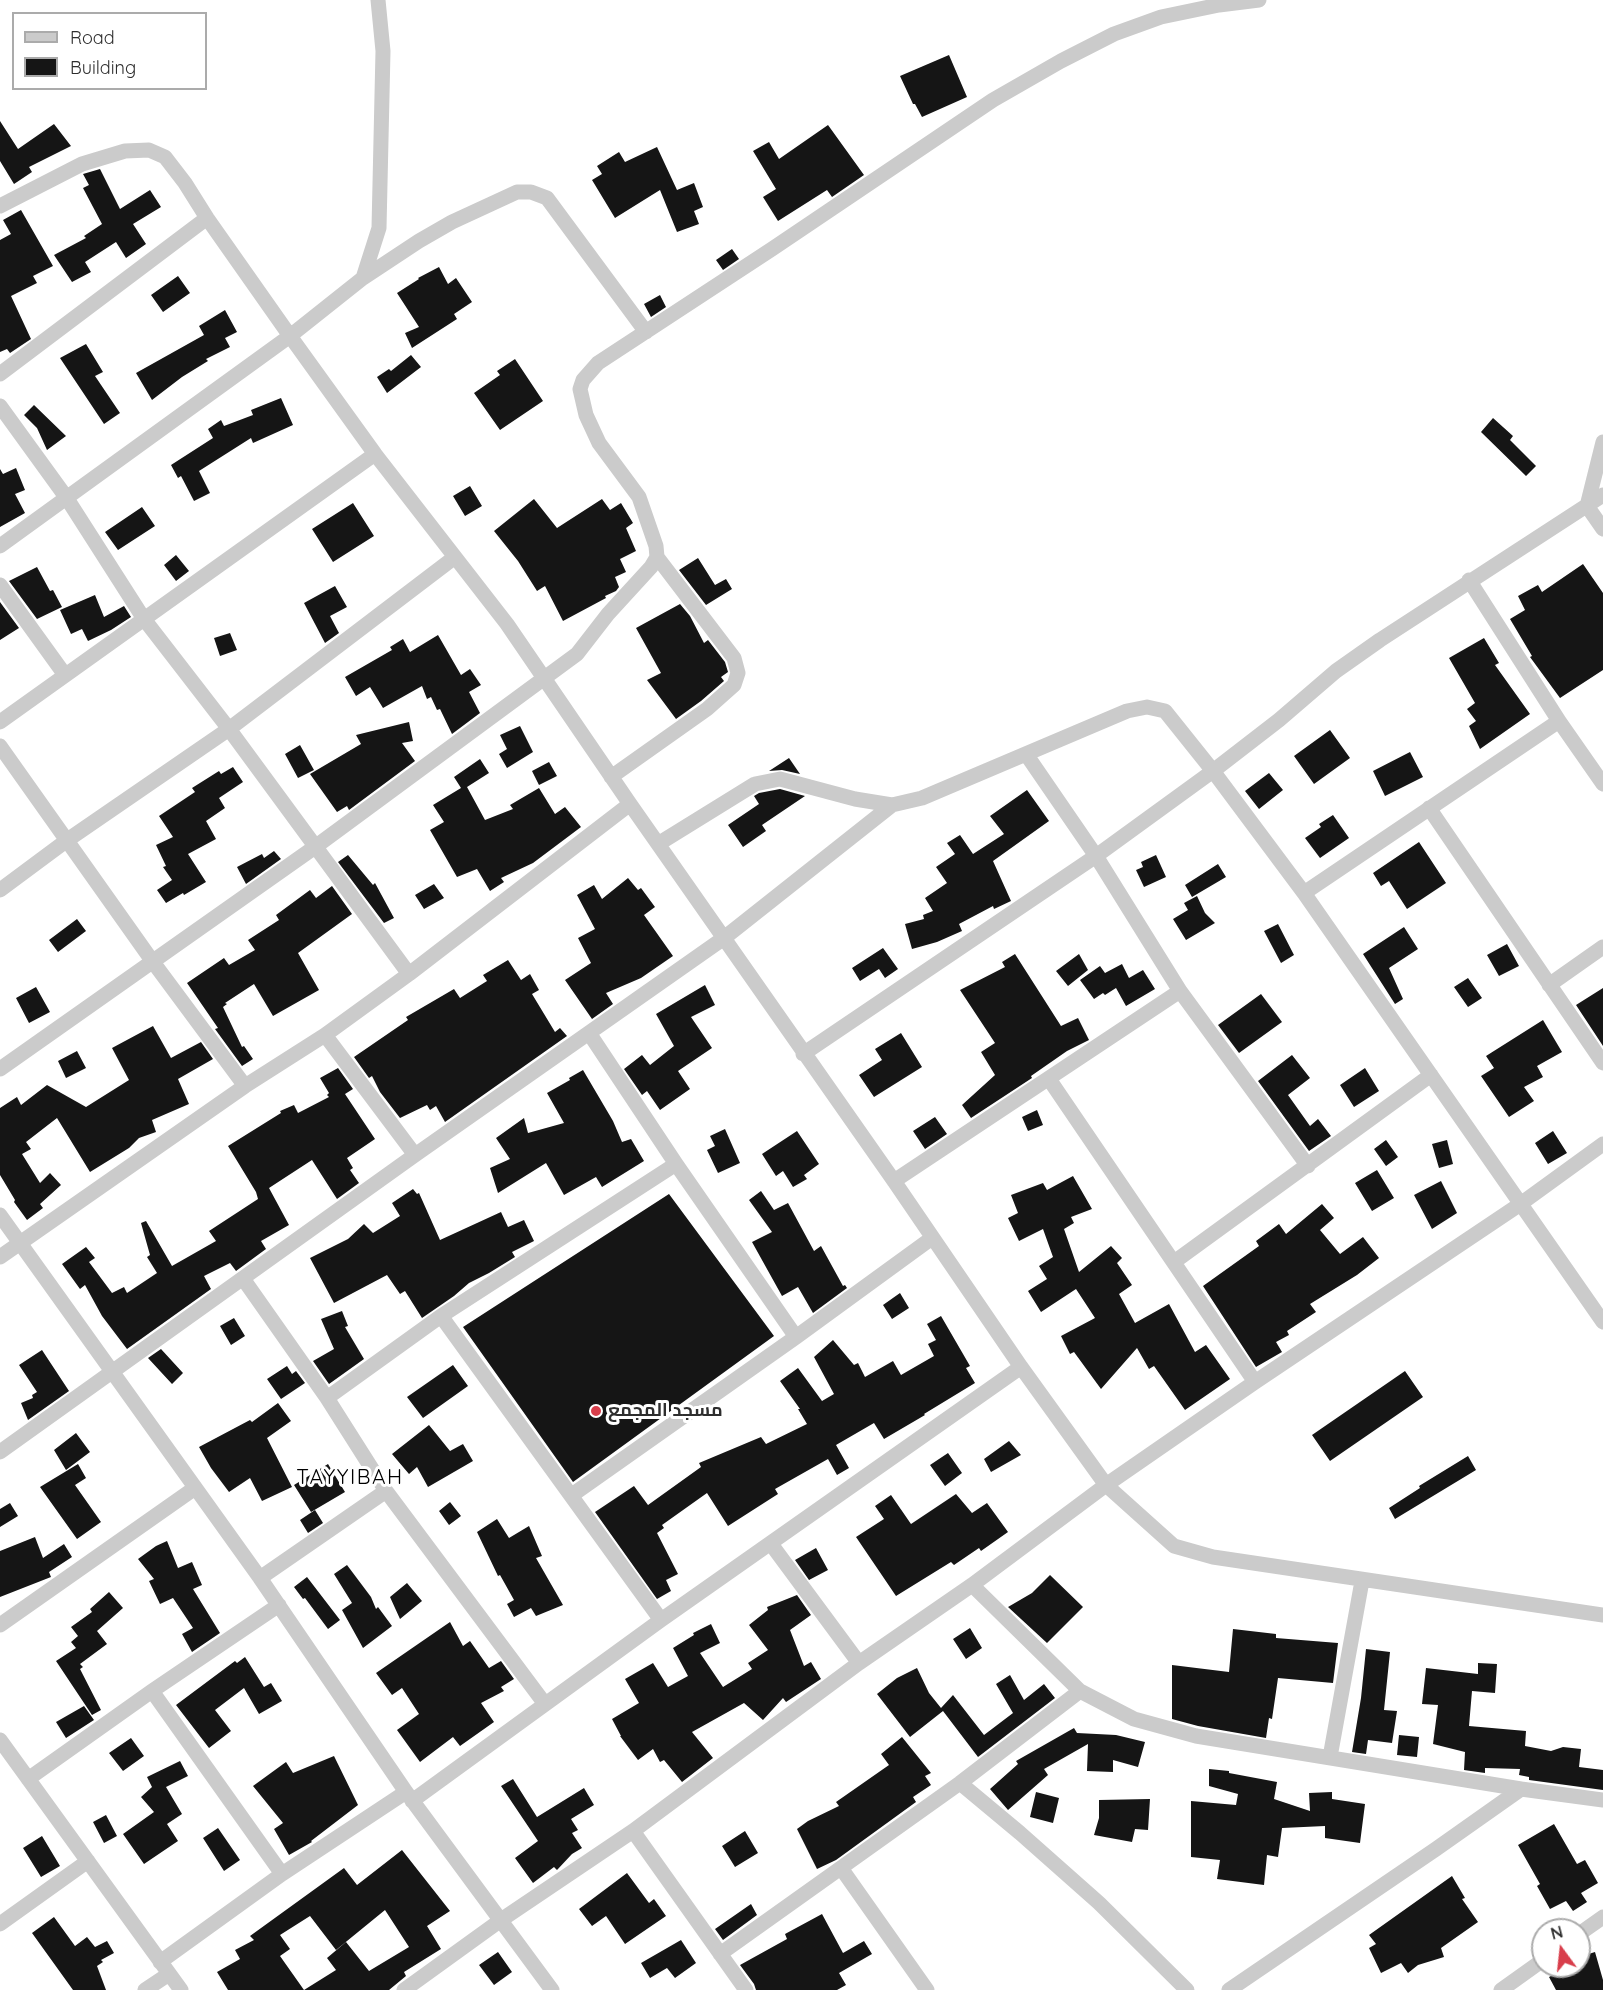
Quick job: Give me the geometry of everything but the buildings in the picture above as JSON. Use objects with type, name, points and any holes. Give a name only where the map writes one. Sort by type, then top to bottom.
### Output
[{"type":"street","points":[[363,278],[379,228],[383,51],[378,0]]},
{"type":"street","points":[[611,777],[707,709],[734,685],[738,673],[734,658],[657,557],[656,546],[639,497],[599,443],[586,415],[580,389],[583,380],[598,363],[993,100],[1062,61],[1114,34],[1161,17],[1219,4],[1259,0]]},
{"type":"street","points":[[0,206],[82,164],[126,151],[149,150],[165,157],[375,454],[507,624],[1021,1367],[1106,1485],[1174,1546],[1213,1557],[1362,1581],[1603,1615]]},
{"type":"street","points":[[0,546],[290,336],[363,278],[452,222],[517,192],[531,192],[548,198],[646,332]]},
{"type":"street","points":[[0,374],[207,218]]},
{"type":"street","points":[[0,406],[66,497],[144,620],[410,974]]},
{"type":"street","points":[[1603,442],[1587,506],[1603,529]]},
{"type":"street","points":[[0,722],[375,454]]},
{"type":"street","points":[[804,1054],[1096,856],[1213,771],[1279,720],[1336,671],[1469,580],[1603,495]]},
{"type":"street","points":[[0,890],[66,841],[228,729],[455,557]]},
{"type":"street","points":[[0,1070],[315,847],[577,654],[657,557]]},
{"type":"street","points":[[1469,580],[1559,721],[1603,784]]},
{"type":"street","points":[[0,585],[66,675]]},
{"type":"street","points":[[658,844],[754,784],[780,779],[855,799],[892,805],[922,798],[1127,711],[1148,707],[1165,711],[1304,893],[1603,1322]]},
{"type":"street","points":[[1304,893],[1559,721]]},
{"type":"street","points":[[0,746],[153,962],[246,1086]]},
{"type":"street","points":[[1026,754],[1096,856],[1180,991],[1308,1166]]},
{"type":"street","points":[[0,1257],[246,1086],[325,1035],[410,974],[630,804]]},
{"type":"street","points":[[0,1452],[415,1155],[724,938],[892,805]]},
{"type":"street","points":[[1428,808],[1603,1063]]},
{"type":"street","points":[[1550,984],[1603,947]]},
{"type":"street","points":[[894,1181],[1180,991]]},
{"type":"street","points":[[589,1033],[676,1164],[796,1337]]},
{"type":"street","points":[[325,1035],[415,1155]]},
{"type":"street","points":[[1174,1262],[1431,1075]]},
{"type":"street","points":[[1049,1078],[1255,1382]]},
{"type":"street","points":[[404,1990],[501,1920],[633,1831],[1106,1485],[1519,1204],[1603,1144]]},
{"type":"street","points":[[327,1398],[441,1316],[676,1164]]},
{"type":"street","points":[[0,1215],[260,1578],[409,1796],[552,1990]]},
{"type":"street","points":[[572,1495],[932,1238]]},
{"type":"street","points":[[243,1280],[327,1398],[386,1491],[545,1704]]},
{"type":"street","points":[[441,1316],[662,1620]]},
{"type":"street","points":[[146,1990],[164,1968],[282,1874],[409,1796],[545,1704],[1021,1367]]},
{"type":"street","points":[[0,1625],[195,1488]]},
{"type":"street","points":[[260,1578],[386,1491]]},
{"type":"street","points":[[771,1544],[860,1663]]},
{"type":"street","points":[[1330,1757],[1362,1581]]},
{"type":"street","points":[[972,1585],[1080,1691],[1134,1719],[1196,1736],[1521,1789],[1603,1800]]},
{"type":"street","points":[[28,1779],[279,1605]]},
{"type":"street","points":[[152,1691],[282,1874]]},
{"type":"street","points":[[720,1954],[960,1783],[1080,1691]]},
{"type":"street","points":[[0,1740],[181,1990]]},
{"type":"street","points":[[960,1783],[1099,1903],[1187,1990]]},
{"type":"street","points":[[1229,1990],[1372,1894],[1521,1789]]},
{"type":"street","points":[[633,1831],[746,1990]]},
{"type":"street","points":[[0,1924],[88,1861]]},
{"type":"street","points":[[841,1868],[927,1990]]},
{"type":"street","points":[[1501,1990],[1531,1969]]},
{"type":"place","name":"مسجد المجمع","points":[[596,1411]]},
{"type":"district","name":"TAYYIBAH","points":[[350,1478]]}]
